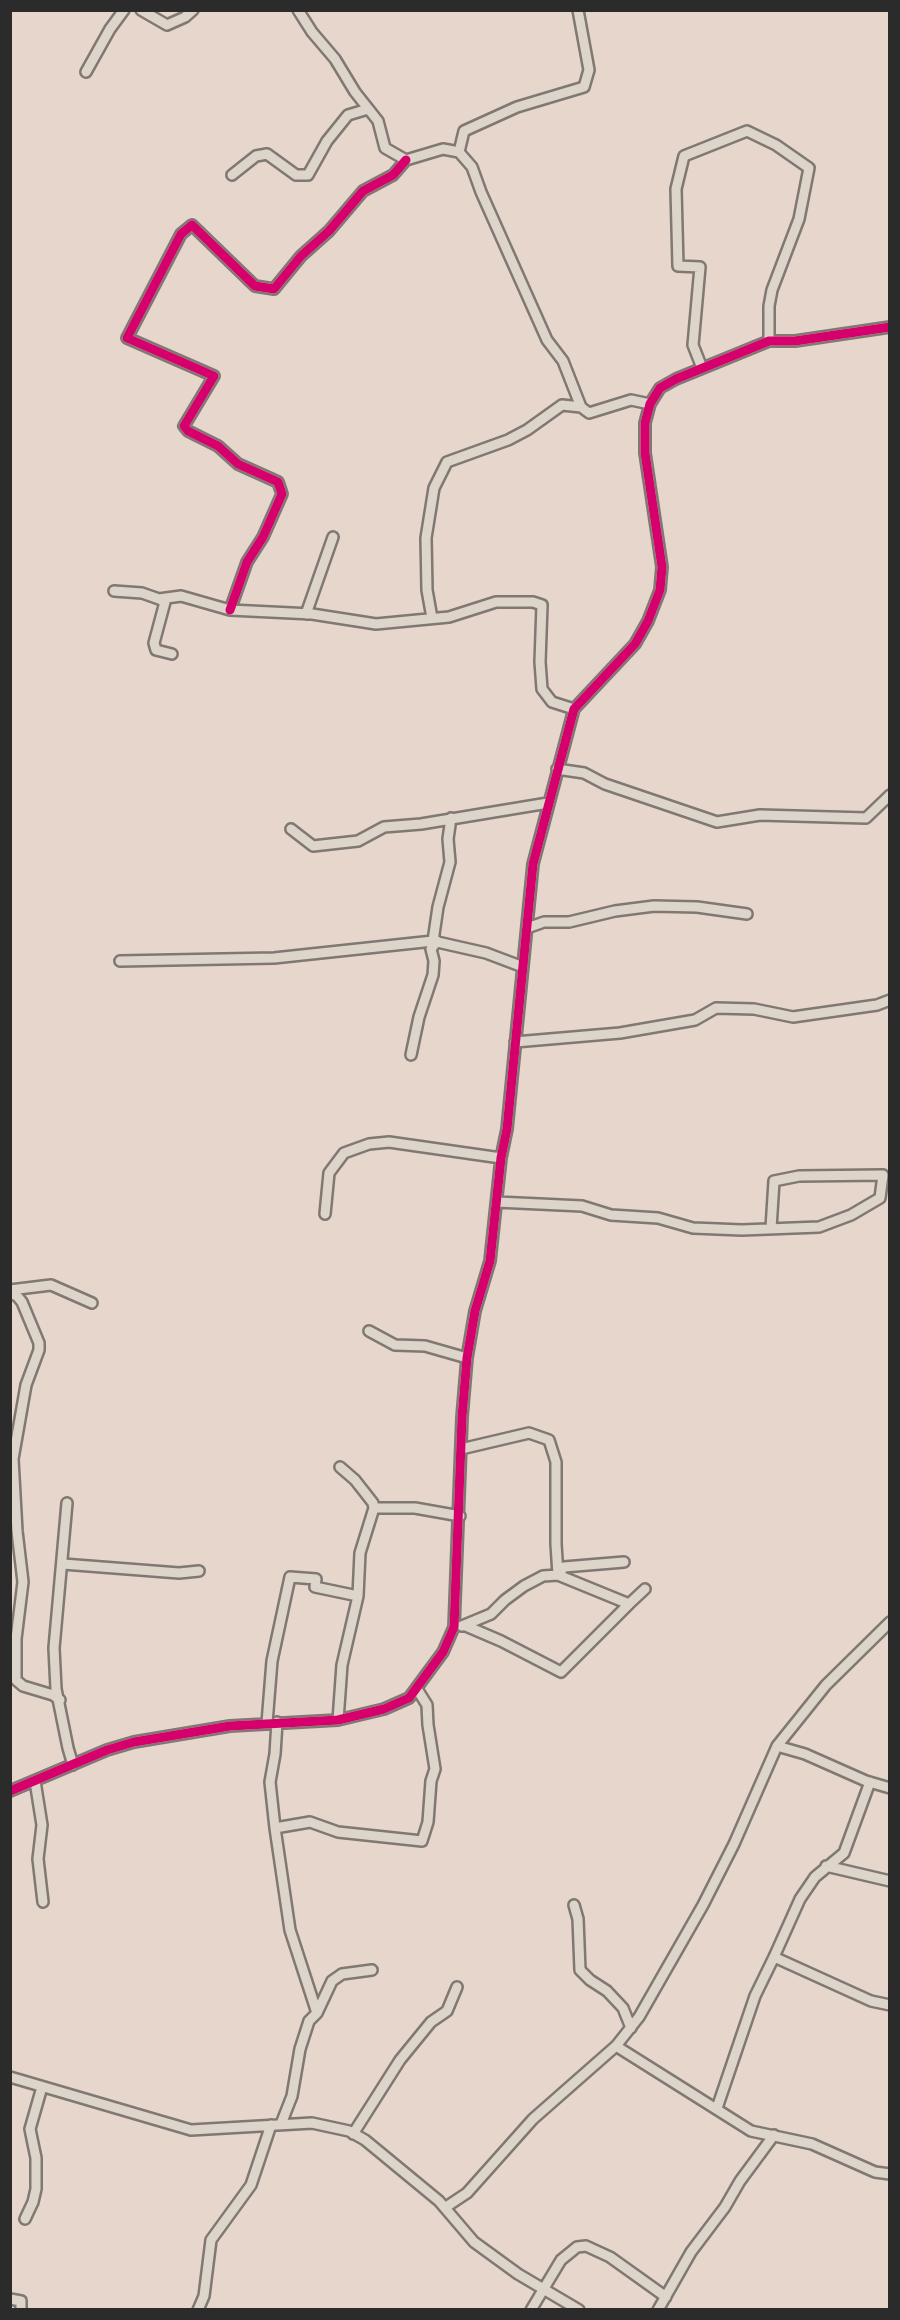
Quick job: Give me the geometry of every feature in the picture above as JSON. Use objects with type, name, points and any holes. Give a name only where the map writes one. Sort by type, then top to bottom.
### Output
[{"type":"street","points":[[86,72],[110,29],[124,10]]},
{"type":"street","points":[[141,10],[167,25],[185,17],[193,10]]},
{"type":"street","points":[[298,10],[312,33],[335,59],[355,92],[378,121],[385,148],[406,160]]},
{"type":"street","points":[[459,152],[464,131],[517,107],[584,87],[588,70],[578,10]]},
{"type":"street","points":[[232,175],[256,156],[267,154],[296,175],[308,175],[327,141],[348,115],[368,109]]},
{"type":"street","points":[[702,368],[693,345],[700,267],[678,266],[676,189],[684,156],[747,131],[776,145],[809,168],[799,219],[772,290],[769,306],[769,341]]},
{"type":"street","points":[[230,610],[247,562],[263,537],[282,494],[278,482],[238,464],[218,446],[188,431],[184,426],[214,376],[127,338],[181,234],[192,225],[255,286],[274,289],[363,191],[393,175],[406,160],[443,149],[459,152],[472,167],[547,340],[563,361],[581,407]]},
{"type":"street","points":[[10,1791],[107,1750],[134,1742],[230,1726],[338,1720],[384,1709],[409,1698],[443,1652],[454,1627],[467,1358],[475,1311],[490,1262],[501,1158],[507,1129],[533,864],[574,709],[635,644],[648,621],[660,590],[662,567],[645,453],[645,423],[650,404],[660,388],[676,379],[769,341],[795,341],[890,327]]},
{"type":"street","points":[[432,618],[427,590],[426,538],[434,488],[447,462],[508,440],[527,430],[562,405],[581,407],[590,413],[631,400],[650,404]]},
{"type":"street","points":[[306,614],[333,537]]},
{"type":"street","points":[[114,591],[142,593],[165,602],[154,643],[156,650],[172,654]]},
{"type":"street","points":[[159,599],[181,596],[230,610],[306,614],[375,624],[449,617],[496,602],[533,602],[542,605],[540,662],[542,689],[552,702],[574,709]]},
{"type":"street","points":[[557,769],[584,773],[605,784],[717,822],[760,815],[866,818],[890,795]]},
{"type":"street","points":[[291,829],[313,846],[358,841],[384,828],[548,803]]},
{"type":"street","points":[[411,1055],[419,1017],[433,975],[434,961],[431,950],[435,941],[438,907],[450,862],[448,838],[452,818]]},
{"type":"street","points":[[527,928],[544,922],[569,922],[615,911],[654,906],[697,906],[747,914]]},
{"type":"street","points":[[120,961],[274,958],[435,941],[486,953],[523,967]]},
{"type":"street","points":[[515,1042],[620,1033],[695,1020],[716,1008],[754,1009],[793,1017],[877,1005],[890,1000]]},
{"type":"street","points":[[325,1214],[329,1173],[344,1153],[369,1144],[388,1142],[501,1158]]},
{"type":"street","points":[[497,1202],[582,1206],[611,1215],[658,1218],[693,1228],[742,1230],[819,1227],[851,1215],[880,1198],[883,1175],[798,1176],[774,1181],[771,1228]]},
{"type":"street","points":[[10,1292],[51,1285],[92,1303]]},
{"type":"street","points":[[10,1292],[22,1302],[39,1343],[39,1350],[26,1385],[13,1459],[16,1531],[23,1582],[16,1639],[16,1680],[23,1686],[53,1695],[60,1700]]},
{"type":"street","points":[[369,1331],[395,1345],[425,1346],[467,1358]]},
{"type":"street","points":[[461,1449],[529,1433],[549,1440],[556,1462],[558,1575]]},
{"type":"street","points":[[338,1720],[342,1665],[358,1596],[360,1553],[374,1508],[373,1503],[355,1480],[340,1467]]},
{"type":"street","points":[[67,1503],[54,1648],[56,1689],[73,1765]]},
{"type":"street","points":[[374,1508],[415,1508],[459,1516]]},
{"type":"street","points":[[558,1575],[564,1567],[624,1562]]},
{"type":"street","points":[[63,1564],[179,1573],[199,1571]]},
{"type":"street","points":[[454,1627],[466,1626],[491,1614],[505,1600],[543,1576],[558,1575],[629,1604]]},
{"type":"street","points":[[317,2013],[290,1930],[275,1828],[270,1782],[275,1754],[272,1723],[272,1661],[290,1577],[315,1579],[315,1587],[358,1596]]},
{"type":"street","points":[[466,1626],[561,1672],[645,1589]]},
{"type":"street","points":[[446,2207],[467,2193],[533,2119],[616,2046],[631,2028],[703,1905],[734,1844],[777,1746],[826,1685],[890,1622]]},
{"type":"street","points":[[275,1828],[310,1822],[338,1832],[422,1841],[428,1822],[431,1781],[435,1769],[427,1705],[417,1689]]},
{"type":"street","points":[[777,1746],[805,1754],[870,1782],[890,1788]]},
{"type":"street","points":[[35,1781],[42,1825],[38,1859],[43,1902]]},
{"type":"street","points":[[717,2108],[755,1996],[800,1899],[815,1876],[844,1853],[870,1782]]},
{"type":"street","points":[[826,1866],[890,1881]]},
{"type":"street","points":[[574,1905],[578,1919],[580,1970],[624,2008],[631,2028]]},
{"type":"street","points":[[774,1957],[871,2001],[890,2005]]},
{"type":"street","points":[[282,2124],[292,2096],[300,2049],[309,2021],[317,2013],[332,1981],[337,1976],[372,1970]]},
{"type":"street","points":[[353,2134],[400,2060],[431,2022],[447,2011],[458,1987]]},
{"type":"street","points":[[616,2046],[752,2131],[812,2144],[875,2172],[890,2174]]},
{"type":"street","points":[[10,2077],[191,2130],[312,2123],[331,2126],[353,2134],[365,2140],[446,2207],[474,2242],[544,2290],[579,2310]]},
{"type":"street","points":[[26,2219],[36,2189],[36,2157],[30,2129],[42,2087]]},
{"type":"street","points":[[198,2310],[204,2296],[211,2240],[251,2185],[271,2125]]},
{"type":"street","points":[[658,2310],[691,2252],[774,2135]]},
{"type":"street","points":[[531,2310],[561,2260],[577,2247],[586,2246],[610,2257],[666,2297]]},
{"type":"street","points":[[10,2299],[21,2301],[21,2310]]},
{"type":"cycle path","points":[[230,610],[247,562],[263,537],[282,494],[278,482],[238,464],[218,446],[188,431],[184,426],[214,376],[127,338],[181,234],[192,225],[255,286],[274,289],[301,256],[329,231],[363,191],[393,175],[406,160]]},
{"type":"cycle path","points":[[10,1791],[107,1750],[134,1742],[230,1726],[338,1720],[384,1709],[409,1698],[443,1652],[454,1627],[462,1417],[467,1358],[475,1311],[490,1261],[501,1158],[507,1129],[533,864],[574,709],[635,644],[648,621],[660,590],[662,567],[645,453],[645,423],[650,404],[660,388],[676,379],[769,341],[795,341],[890,327]]}]
